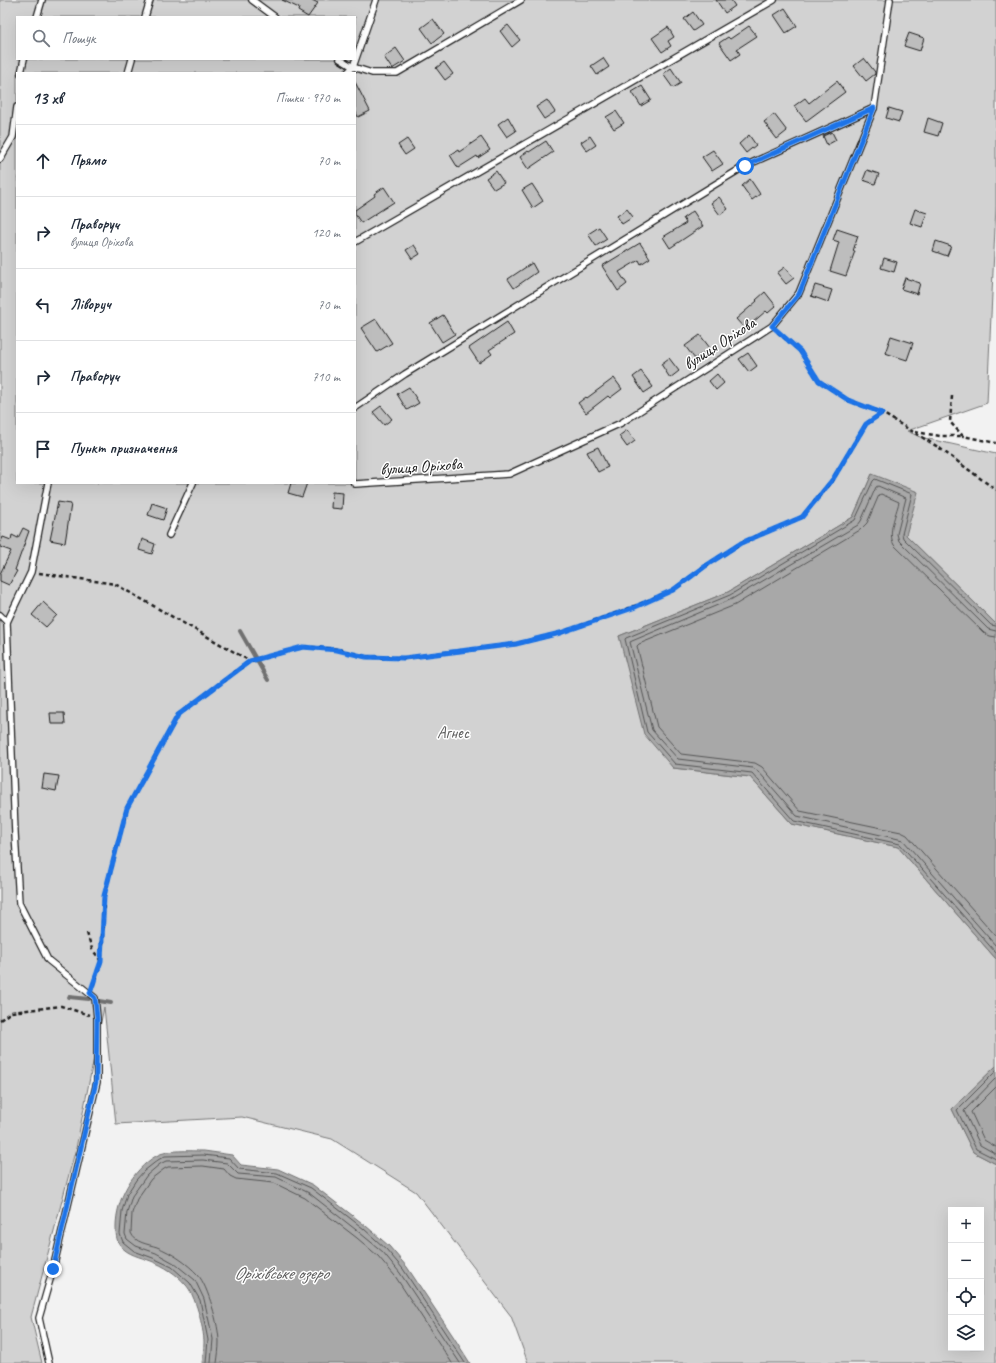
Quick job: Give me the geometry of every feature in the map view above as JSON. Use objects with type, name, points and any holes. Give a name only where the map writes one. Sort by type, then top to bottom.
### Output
[{"type":"lane","points":[[37,16],[42,0]]},
{"type":"lane","points":[[145,16],[150,0]]},
{"type":"lane","points":[[252,0],[274,16]]},
{"type":"lane","points":[[356,58],[376,0]]},
{"type":"lane","points":[[342,60],[353,67],[372,73],[396,73],[521,0]]},
{"type":"lane","points":[[356,241],[774,0]]},
{"type":"lane","name":"вулиця Оріхова","points":[[356,484],[509,474],[621,423],[772,326],[799,294],[874,108],[890,0]]},
{"type":"lane","points":[[21,72],[24,60]]},
{"type":"lane","points":[[128,72],[132,60]]},
{"type":"lane","points":[[348,72],[353,67],[355,60]]},
{"type":"lane","points":[[356,407],[405,374],[745,166],[874,108]]},
{"type":"lane","points":[[0,159],[13,137],[16,114]]},
{"type":"lane","points":[[48,484],[31,572],[7,622],[19,903],[48,960],[95,998],[97,1018],[96,1082],[53,1269],[39,1318],[49,1363]]},
{"type":"lane","points":[[169,535],[193,484]]},
{"type":"lane","points":[[0,615],[7,622]]},
{"type":"path","points":[[772,326],[800,351],[819,381],[848,400],[882,413],[938,447],[996,490]]},
{"type":"path","points":[[952,396],[950,422],[962,436]]},
{"type":"path","points":[[90,993],[101,961],[104,896],[127,808],[178,715],[250,661],[303,647],[337,650],[366,657],[404,658],[516,644],[560,633],[633,608],[673,590],[707,565],[741,543],[802,517],[833,479],[866,424],[882,413]]},
{"type":"path","points":[[912,432],[940,436],[962,436],[996,443]]},
{"type":"path","points":[[31,572],[115,584],[250,661]]},
{"type":"path","points":[[87,933],[92,949],[101,961]]},
{"type":"path","points":[[0,1020],[11,1012],[61,1006],[97,1018]]},
{"type":"green space","name":"Агнес","points":[[0,0],[996,0],[996,206],[987,403],[907,431],[920,437],[996,454],[996,624],[906,535],[872,474],[853,517],[728,592],[619,636],[673,768],[750,777],[792,824],[898,847],[996,959],[996,1066],[952,1109],[973,1152],[996,1164],[996,1363],[528,1363],[511,1316],[416,1192],[332,1139],[242,1117],[116,1124],[104,1007],[76,1148],[31,1317],[42,1363],[0,1363]]},
{"type":"water","points":[[872,474],[918,492],[906,535],[996,624],[996,959],[898,847],[792,824],[750,777],[673,768],[644,734],[619,636],[728,592],[853,517]]},
{"type":"water","points":[[996,1066],[996,1164],[973,1152],[952,1109]]},
{"type":"water","name":"Оріхівське озеро","points":[[204,1151],[232,1155],[241,1165],[278,1169],[313,1185],[366,1226],[389,1246],[407,1267],[470,1363],[202,1363],[204,1342],[193,1296],[179,1277],[151,1261],[126,1251],[118,1241],[116,1227],[122,1196],[133,1177],[147,1162],[156,1156],[167,1152]]},
{"type":"building","points":[[282,0],[312,0],[318,3],[309,16],[298,11],[299,8]]},
{"type":"building","points":[[716,0],[731,0],[735,6],[725,13]]},
{"type":"building","points":[[785,8],[797,26],[786,33],[774,15]]},
{"type":"building","points":[[693,12],[702,25],[693,31],[684,19]]},
{"type":"building","points":[[433,19],[444,34],[432,43],[421,28]]},
{"type":"building","points":[[508,25],[520,40],[512,47],[500,31]]},
{"type":"building","points":[[749,26],[757,36],[737,49],[740,54],[731,60],[719,43],[728,37],[730,39]]},
{"type":"building","points":[[668,27],[674,37],[668,41],[671,46],[662,52],[652,38]]},
{"type":"building","points":[[909,33],[924,38],[920,51],[904,46]]},
{"type":"building","points":[[396,48],[405,61],[392,69],[384,57]]},
{"type":"building","points":[[603,58],[609,67],[597,75],[591,66]]},
{"type":"building","points":[[864,58],[875,72],[875,74],[866,81],[854,66]]},
{"type":"building","points":[[444,62],[453,74],[445,80],[436,68]]},
{"type":"building","points":[[671,68],[681,83],[673,88],[663,74]]},
{"type":"building","points":[[837,81],[845,92],[806,121],[794,106],[805,98],[809,103]]},
{"type":"building","points":[[356,84],[370,111],[358,117],[356,112]]},
{"type":"building","points":[[642,86],[651,100],[641,106],[632,92]]},
{"type":"building","points":[[547,100],[555,112],[544,119],[536,107]]},
{"type":"building","points":[[889,108],[902,112],[899,122],[886,118]]},
{"type":"building","points":[[616,111],[624,123],[614,129],[606,117]]},
{"type":"building","points":[[774,114],[787,131],[777,139],[764,122]]},
{"type":"building","points":[[508,117],[516,131],[507,137],[498,124]]},
{"type":"building","points":[[928,118],[942,123],[938,136],[924,132]]},
{"type":"building","points":[[832,132],[836,140],[827,145],[823,136]]},
{"type":"building","points":[[749,135],[756,145],[746,153],[739,144]]},
{"type":"building","points":[[590,136],[596,145],[587,151],[581,142]]},
{"type":"building","points":[[481,137],[490,150],[458,168],[450,155],[458,150],[459,152]]},
{"type":"building","points":[[407,139],[414,149],[405,155],[398,145]]},
{"type":"building","points":[[546,141],[553,152],[528,169],[520,157]]},
{"type":"building","points":[[713,150],[723,164],[712,171],[702,157]]},
{"type":"building","points":[[867,170],[879,174],[875,184],[863,180]]},
{"type":"building","points":[[496,171],[504,183],[494,189],[486,178]]},
{"type":"building","points":[[750,179],[760,194],[752,200],[742,186]]},
{"type":"building","points":[[532,184],[543,201],[533,208],[522,190]]},
{"type":"building","points":[[384,187],[394,202],[361,223],[356,216],[356,209],[375,196],[374,194]]},
{"type":"building","points":[[719,197],[728,209],[720,215],[711,203]]},
{"type":"building","points":[[627,209],[633,217],[622,224],[617,216]]},
{"type":"building","points":[[915,209],[927,213],[922,227],[910,223]]},
{"type":"building","points":[[693,211],[703,226],[670,248],[663,237],[686,223],[683,218]]},
{"type":"building","points":[[599,227],[607,239],[596,246],[588,234]]},
{"type":"building","points":[[837,229],[858,236],[853,251],[855,251],[846,276],[830,271],[839,242],[833,240]]},
{"type":"building","points":[[936,241],[951,246],[947,256],[933,251]]},
{"type":"building","points":[[640,243],[650,258],[641,264],[639,260],[619,272],[627,284],[618,291],[602,266]]},
{"type":"building","points":[[414,245],[420,254],[412,259],[406,250]]},
{"type":"building","points":[[884,258],[897,262],[894,272],[881,268]]},
{"type":"building","points":[[532,263],[537,272],[514,288],[508,279]]},
{"type":"building","points":[[785,267],[794,278],[786,284],[777,273]]},
{"type":"building","points":[[905,278],[920,283],[917,294],[901,289]]},
{"type":"building","points":[[815,285],[832,290],[828,302],[811,296]]},
{"type":"building","points":[[765,292],[776,306],[768,313],[766,311],[745,329],[736,319]]},
{"type":"building","points":[[443,315],[455,334],[442,342],[430,323]]},
{"type":"building","points":[[376,319],[392,343],[377,352],[361,328]]},
{"type":"building","points":[[507,322],[514,334],[489,350],[492,354],[479,363],[469,348]]},
{"type":"building","points":[[700,335],[710,348],[695,359],[685,346]]},
{"type":"building","points":[[891,336],[913,343],[907,360],[885,353]]},
{"type":"building","points":[[748,353],[757,366],[749,372],[739,359]]},
{"type":"building","points":[[669,358],[679,371],[670,378],[661,364]]},
{"type":"building","points":[[641,371],[653,387],[644,393],[633,377]]},
{"type":"building","points":[[717,374],[724,383],[716,390],[709,381]]},
{"type":"building","points":[[614,378],[622,389],[610,398],[608,396],[586,413],[578,403]]},
{"type":"building","points":[[409,387],[419,403],[407,410],[397,394]]},
{"type":"building","points":[[381,406],[392,419],[384,425],[373,412]]},
{"type":"building","points":[[627,430],[635,441],[627,447],[619,436]]},
{"type":"building","points":[[598,447],[608,467],[598,472],[587,452]]},
{"type":"building","points":[[291,484],[307,484],[302,497],[288,493]]},
{"type":"building","points":[[332,492],[343,493],[342,509],[331,508]]},
{"type":"building","points":[[58,502],[71,504],[65,543],[50,540]]},
{"type":"building","points":[[152,503],[167,508],[163,520],[148,515]]},
{"type":"building","points":[[23,528],[29,531],[15,570],[17,571],[9,585],[0,581],[0,574],[11,551],[0,547],[0,544],[3,537],[11,540],[12,535],[18,538]]},
{"type":"building","points":[[142,539],[155,544],[152,554],[139,550]]},
{"type":"building","points":[[43,602],[57,615],[46,627],[32,615]]},
{"type":"building","points":[[50,713],[64,713],[65,724],[51,724]]},
{"type":"building","points":[[44,774],[59,776],[56,791],[42,788]]},
{"type":"waterway","points":[[240,631],[268,680]]},
{"type":"waterway","points":[[69,997],[89,999]]},
{"type":"waterway","points":[[99,1001],[111,1003]]},
{"type":"route","points":[[53,1269],[96,1082],[97,1018],[95,998],[90,993],[101,961],[104,896],[127,808],[178,715],[250,661],[303,647],[337,650],[366,657],[404,658],[516,644],[560,633],[633,608],[673,590],[707,565],[741,543],[802,517],[833,479],[866,424],[882,413],[848,400],[819,381],[800,351],[772,326],[799,294],[874,108],[745,166]]}]
